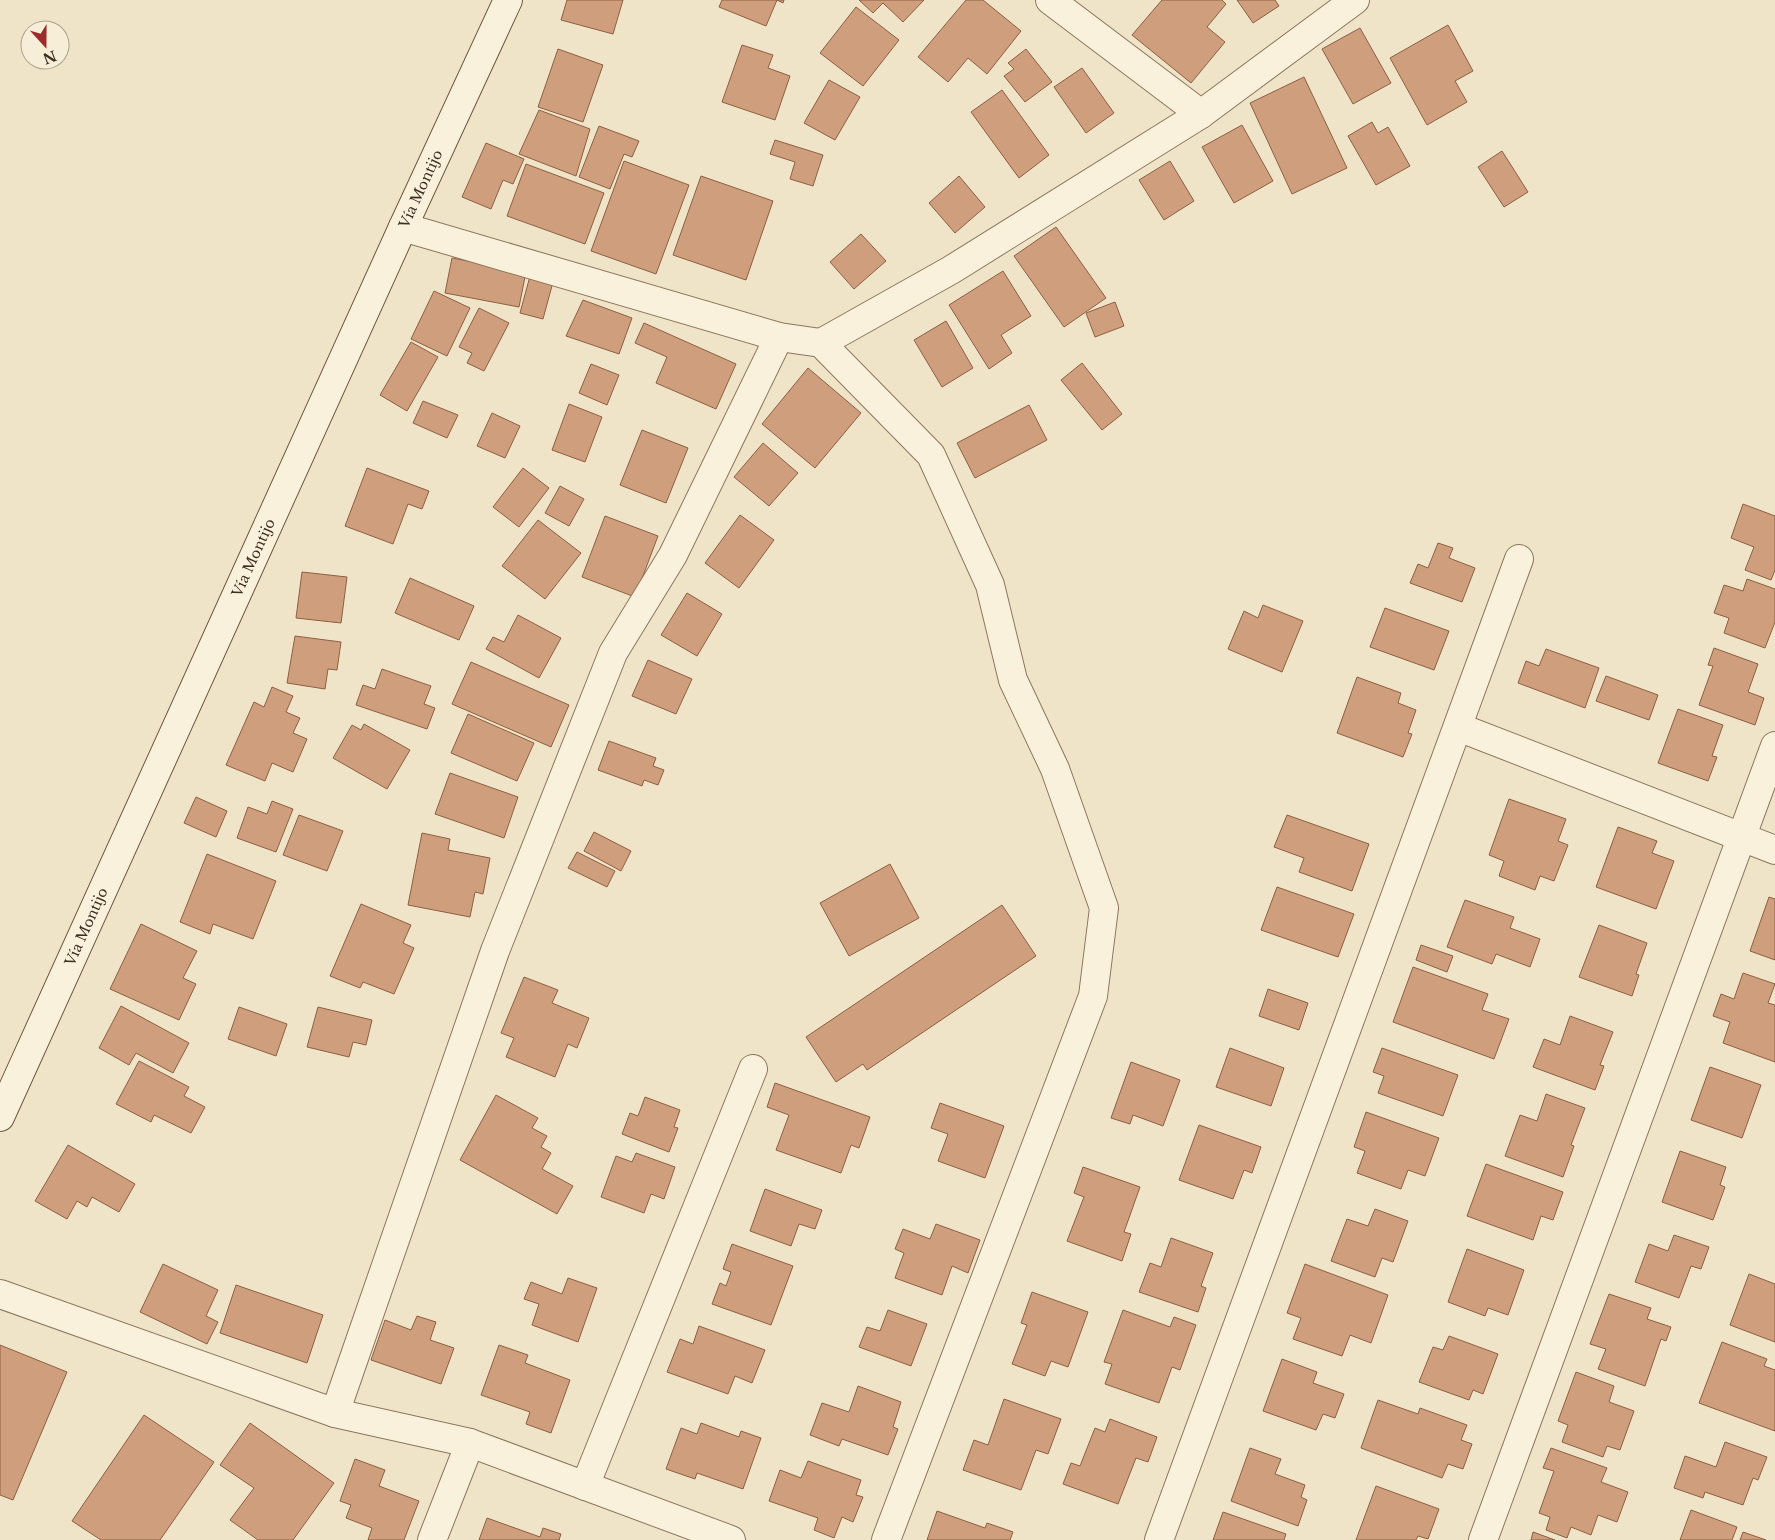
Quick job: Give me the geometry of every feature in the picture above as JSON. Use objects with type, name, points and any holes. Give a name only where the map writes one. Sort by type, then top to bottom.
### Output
[{"type":"street","name":"Vía Montijo","points":[[0,1117],[403,227],[508,0]]},
{"type":"street","points":[[1050,0],[1201,114]]},
{"type":"street","points":[[821,343],[952,270],[1201,114],[1355,0]]},
{"type":"street","points":[[403,227],[779,337],[821,343],[931,454],[990,585],[1013,680],[1055,769],[1104,908],[1092,996],[886,1540]]},
{"type":"street","points":[[335,1413],[495,951],[613,653],[673,555],[779,337]]},
{"type":"street","points":[[1159,1540],[1519,559]]},
{"type":"street","points":[[1458,727],[1775,850]]},
{"type":"street","points":[[1483,1540],[1775,746]]},
{"type":"street","points":[[585,1486],[753,1069]]},
{"type":"street","points":[[0,1294],[335,1413],[470,1443],[718,1538]]},
{"type":"street","points":[[432,1540],[470,1443]]},
{"type":"building","points":[[567,0],[623,0],[613,34],[561,20]]},
{"type":"building","points":[[722,0],[777,0],[766,26],[719,7]]},
{"type":"building","points":[[859,0],[924,0],[903,22],[883,3],[873,13]]},
{"type":"building","points":[[966,0],[983,0],[1021,31],[987,74],[968,58],[948,82],[918,57]]},
{"type":"building","points":[[1162,0],[1222,0],[1226,4],[1207,27],[1225,42],[1191,83],[1132,35]]},
{"type":"building","points":[[1237,0],[1275,0],[1279,6],[1253,23]]},
{"type":"building","points":[[856,7],[899,40],[863,86],[820,53]]},
{"type":"building","points":[[1448,25],[1473,71],[1455,81],[1467,102],[1427,125],[1390,58]]},
{"type":"building","points":[[1360,28],[1391,83],[1353,104],[1322,49]]},
{"type":"building","points":[[742,45],[773,55],[768,68],[790,76],[775,120],[722,102]]},
{"type":"building","points":[[558,49],[603,65],[583,122],[538,107]]},
{"type":"building","points":[[1026,49],[1052,82],[1025,102],[1004,76],[1014,69],[1008,63]]},
{"type":"building","points":[[1082,68],[1114,113],[1086,133],[1054,87]]},
{"type":"building","points":[[1304,77],[1347,168],[1292,194],[1250,103]]},
{"type":"building","points":[[829,80],[860,97],[835,140],[804,123]]},
{"type":"building","points":[[1002,90],[1049,155],[1019,178],[971,112]]},
{"type":"building","points":[[539,110],[590,129],[576,176],[519,154]]},
{"type":"building","points":[[1372,122],[1378,133],[1388,127],[1410,166],[1376,185],[1348,136]]},
{"type":"building","points":[[1242,125],[1273,181],[1234,203],[1202,147]]},
{"type":"building","points":[[599,126],[639,141],[632,157],[624,154],[610,189],[579,177]]},
{"type":"building","points":[[775,140],[823,155],[813,186],[790,179],[795,162],[770,154]]},
{"type":"building","points":[[486,143],[524,159],[513,184],[503,180],[491,209],[462,197]]},
{"type":"building","points":[[1502,151],[1528,192],[1504,207],[1478,167]]},
{"type":"building","points":[[624,161],[689,185],[656,274],[591,251]]},
{"type":"building","points":[[1170,161],[1194,201],[1164,220],[1139,180]]},
{"type":"building","points":[[526,164],[604,193],[585,244],[507,216]]},
{"type":"building","points":[[701,176],[773,201],[746,280],[673,255]]},
{"type":"building","points":[[959,176],[985,207],[955,233],[929,203]]},
{"type":"building","points":[[1056,227],[1106,298],[1064,327],[1014,256]]},
{"type":"building","points":[[861,234],[886,261],[854,289],[830,262]]},
{"type":"building","points":[[452,258],[526,272],[519,307],[445,293]]},
{"type":"building","points":[[1003,271],[1031,316],[1001,335],[1012,353],[989,369],[949,305]]},
{"type":"building","points":[[530,276],[553,282],[543,319],[520,313]]},
{"type":"building","points":[[434,291],[470,308],[447,356],[411,339]]},
{"type":"building","points":[[583,300],[632,318],[619,354],[566,336]]},
{"type":"building","points":[[1115,302],[1124,326],[1095,337],[1086,313]]},
{"type":"building","points":[[479,308],[509,323],[484,371],[467,363],[472,353],[459,347]]},
{"type":"building","points":[[946,321],[973,368],[942,387],[914,340]]},
{"type":"building","points":[[644,323],[736,364],[716,409],[656,383],[667,357],[635,343]]},
{"type":"building","points":[[411,342],[438,357],[407,411],[380,395]]},
{"type":"building","points":[[1082,363],[1122,414],[1102,430],[1061,380]]},
{"type":"building","points":[[591,364],[619,375],[607,405],[579,393]]},
{"type":"building","points":[[808,368],[861,413],[815,468],[762,424]]},
{"type":"building","points":[[423,401],[458,415],[447,438],[413,423]]},
{"type":"building","points":[[569,404],[602,417],[585,462],[552,450]]},
{"type":"building","points":[[1029,405],[1047,440],[975,478],[957,443]]},
{"type":"building","points":[[492,413],[520,426],[505,458],[477,446]]},
{"type":"building","points":[[642,430],[688,448],[666,503],[620,485]]},
{"type":"building","points":[[763,443],[798,473],[769,506],[734,477]]},
{"type":"building","points":[[367,468],[429,491],[422,509],[408,504],[393,544],[345,526]]},
{"type":"building","points":[[523,468],[549,488],[519,527],[493,507]]},
{"type":"building","points":[[560,486],[584,499],[569,526],[545,513]]},
{"type":"building","points":[[1743,504],[1775,516],[1775,570],[1771,580],[1745,570],[1754,547],[1731,538]]},
{"type":"building","points":[[740,515],[774,540],[739,588],[705,563]]},
{"type":"building","points":[[605,516],[658,536],[635,597],[582,577]]},
{"type":"building","points":[[538,520],[581,553],[545,599],[502,566]]},
{"type":"building","points":[[1438,543],[1453,548],[1449,558],[1475,568],[1462,602],[1410,583],[1418,564],[1428,568]]},
{"type":"building","points":[[302,572],[347,577],[341,623],[296,618]]},
{"type":"building","points":[[410,578],[474,606],[459,640],[395,613]]},
{"type":"building","points":[[1747,579],[1775,589],[1775,622],[1765,648],[1724,633],[1729,618],[1714,613],[1724,585],[1743,591]]},
{"type":"building","points":[[687,593],[722,614],[697,656],[661,635]]},
{"type":"building","points":[[1263,605],[1303,621],[1282,672],[1228,649],[1244,611],[1258,618]]},
{"type":"building","points":[[1385,608],[1449,631],[1434,670],[1370,647]]},
{"type":"building","points":[[518,615],[561,638],[539,678],[486,649],[493,637],[504,642]]},
{"type":"building","points":[[295,636],[341,642],[337,670],[328,669],[325,689],[287,683]]},
{"type":"building","points":[[1714,648],[1758,664],[1748,692],[1764,698],[1755,725],[1699,705],[1713,666],[1708,665]]},
{"type":"building","points":[[1546,649],[1599,668],[1585,708],[1518,683],[1526,661],[1539,666]]},
{"type":"building","points":[[648,660],[692,679],[676,714],[632,696]]},
{"type":"building","points":[[471,662],[569,705],[551,747],[452,704]]},
{"type":"building","points":[[382,669],[431,686],[424,704],[435,708],[427,729],[356,705],[363,685],[375,689]]},
{"type":"building","points":[[1606,676],[1658,695],[1649,720],[1596,701]]},
{"type":"building","points":[[1357,677],[1401,693],[1398,703],[1416,710],[1408,733],[1412,734],[1403,757],[1337,733]]},
{"type":"building","points":[[272,687],[293,696],[286,712],[300,718],[293,733],[307,739],[293,772],[272,763],[265,781],[226,765],[254,702],[264,707]]},
{"type":"building","points":[[1678,709],[1723,725],[1712,756],[1717,757],[1708,781],[1658,763]]},
{"type":"building","points":[[468,714],[534,743],[517,781],[451,753]]},
{"type":"building","points":[[364,724],[410,750],[387,789],[333,758],[352,725],[361,730]]},
{"type":"building","points":[[609,741],[656,758],[653,766],[664,770],[658,785],[644,780],[642,786],[598,770]]},
{"type":"building","points":[[450,773],[518,797],[504,838],[435,814]]},
{"type":"building","points":[[196,797],[227,811],[216,837],[184,823]]},
{"type":"building","points":[[1509,799],[1566,819],[1558,841],[1568,845],[1554,881],[1540,876],[1535,890],[1499,876],[1504,861],[1489,855]]},
{"type":"building","points":[[272,801],[293,809],[276,852],[237,838],[248,807],[267,814]]},
{"type":"building","points":[[299,815],[343,831],[327,871],[283,855]]},
{"type":"building","points":[[1287,815],[1369,844],[1352,891],[1299,872],[1304,858],[1274,847]]},
{"type":"building","points":[[1618,827],[1657,841],[1652,853],[1674,861],[1656,909],[1596,887]]},
{"type":"building","points":[[594,832],[631,851],[621,871],[584,851]]},
{"type":"building","points":[[422,833],[450,839],[448,850],[490,858],[483,894],[475,892],[470,917],[408,905]]},
{"type":"building","points":[[577,852],[615,871],[607,887],[568,868]]},
{"type":"building","points":[[207,854],[276,881],[253,939],[213,924],[210,934],[180,922]]},
{"type":"building","points":[[890,864],[919,918],[849,956],[820,903]]},
{"type":"building","points":[[1277,887],[1354,914],[1338,957],[1261,930]]},
{"type":"building","points":[[1769,897],[1775,899],[1775,960],[1750,951]]},
{"type":"building","points":[[1465,900],[1514,917],[1510,928],[1540,939],[1530,967],[1496,954],[1492,964],[1447,947]]},
{"type":"building","points":[[361,904],[411,925],[403,943],[414,948],[394,994],[363,982],[360,988],[330,976]]},
{"type":"building","points":[[1002,905],[1036,956],[867,1070],[863,1064],[836,1082],[806,1037]]},
{"type":"building","points":[[141,924],[197,951],[183,978],[196,984],[179,1020],[110,989]]},
{"type":"building","points":[[1599,925],[1647,943],[1636,974],[1639,975],[1632,996],[1579,977]]},
{"type":"building","points":[[1421,945],[1453,956],[1447,972],[1416,960]]},
{"type":"building","points":[[1413,967],[1488,994],[1482,1010],[1509,1019],[1494,1059],[1393,1022]]},
{"type":"building","points":[[1743,973],[1775,984],[1768,1003],[1775,1005],[1775,1062],[1723,1043],[1730,1022],[1713,1016],[1721,994],[1734,999]]},
{"type":"building","points":[[524,977],[558,990],[552,1003],[589,1018],[577,1048],[568,1044],[555,1077],[506,1057],[514,1038],[501,1033]]},
{"type":"building","points":[[1268,989],[1308,1003],[1299,1030],[1259,1016]]},
{"type":"building","points":[[121,1006],[189,1043],[173,1073],[136,1053],[129,1065],[99,1048]]},
{"type":"building","points":[[239,1007],[287,1024],[276,1056],[228,1039]]},
{"type":"building","points":[[318,1007],[372,1020],[366,1045],[353,1042],[349,1057],[307,1047]]},
{"type":"building","points":[[1570,1016],[1613,1032],[1600,1065],[1604,1066],[1595,1090],[1533,1067],[1544,1039],[1560,1045]]},
{"type":"building","points":[[1230,1048],[1284,1068],[1271,1106],[1216,1087]]},
{"type":"building","points":[[1382,1048],[1458,1075],[1443,1116],[1378,1093],[1384,1076],[1373,1072]]},
{"type":"building","points":[[139,1061],[189,1087],[184,1096],[205,1107],[191,1133],[154,1115],[151,1122],[116,1104]]},
{"type":"building","points":[[1131,1062],[1180,1080],[1163,1126],[1133,1115],[1130,1124],[1111,1118]]},
{"type":"building","points":[[1710,1067],[1761,1085],[1742,1138],[1691,1120]]},
{"type":"building","points":[[775,1083],[870,1117],[859,1148],[851,1145],[841,1173],[776,1150],[789,1115],[767,1107]]},
{"type":"building","points":[[1546,1094],[1585,1108],[1571,1145],[1574,1146],[1563,1177],[1505,1156],[1520,1115],[1537,1121]]},
{"type":"building","points":[[496,1095],[538,1118],[532,1128],[547,1136],[541,1147],[551,1153],[542,1169],[573,1186],[557,1214],[460,1160]]},
{"type":"building","points":[[645,1097],[680,1110],[674,1127],[678,1128],[669,1152],[622,1134],[630,1113],[638,1116]]},
{"type":"building","points":[[940,1103],[1004,1126],[985,1178],[938,1161],[948,1134],[931,1128]]},
{"type":"building","points":[[1366,1112],[1439,1138],[1425,1176],[1408,1170],[1401,1189],[1357,1173],[1365,1151],[1354,1147]]},
{"type":"building","points":[[1199,1125],[1261,1147],[1252,1173],[1244,1170],[1233,1199],[1179,1180]]},
{"type":"building","points":[[68,1145],[135,1184],[119,1212],[92,1197],[87,1207],[77,1201],[67,1219],[35,1201]]},
{"type":"building","points":[[1680,1151],[1726,1167],[1720,1185],[1725,1187],[1713,1220],[1662,1202]]},
{"type":"building","points":[[636,1153],[675,1167],[664,1199],[651,1194],[644,1213],[601,1197],[616,1156],[632,1162]]},
{"type":"building","points":[[1486,1164],[1563,1192],[1553,1220],[1541,1216],[1533,1240],[1467,1216]]},
{"type":"building","points":[[1083,1167],[1140,1187],[1124,1232],[1131,1234],[1122,1261],[1067,1241],[1084,1197],[1074,1193]]},
{"type":"building","points":[[765,1189],[822,1210],[815,1229],[799,1224],[791,1246],[750,1231]]},
{"type":"building","points":[[1375,1209],[1408,1221],[1393,1262],[1382,1258],[1375,1277],[1331,1261],[1347,1219],[1368,1226]]},
{"type":"building","points":[[936,1224],[980,1240],[968,1273],[952,1266],[942,1295],[895,1278],[904,1253],[895,1249],[903,1229],[930,1239]]},
{"type":"building","points":[[1674,1235],[1709,1247],[1701,1269],[1691,1266],[1679,1298],[1635,1282],[1649,1244],[1668,1251]]},
{"type":"building","points":[[1171,1238],[1213,1253],[1201,1286],[1206,1288],[1198,1312],[1139,1292],[1150,1263],[1161,1267]]},
{"type":"building","points":[[732,1244],[793,1266],[771,1325],[712,1304],[720,1283],[726,1286],[731,1272],[723,1269]]},
{"type":"building","points":[[1467,1249],[1524,1270],[1508,1315],[1488,1308],[1485,1316],[1448,1302]]},
{"type":"building","points":[[163,1264],[218,1290],[206,1316],[218,1322],[207,1344],[140,1312]]},
{"type":"building","points":[[1305,1264],[1388,1295],[1371,1343],[1350,1335],[1342,1356],[1293,1339],[1301,1318],[1287,1313]]},
{"type":"building","points":[[1749,1274],[1775,1284],[1775,1342],[1730,1325]]},
{"type":"building","points":[[568,1278],[597,1288],[578,1342],[532,1325],[539,1304],[524,1299],[531,1282],[562,1294]]},
{"type":"building","points":[[236,1285],[323,1315],[307,1363],[220,1333]]},
{"type":"building","points":[[1032,1292],[1088,1312],[1068,1367],[1051,1361],[1045,1376],[1012,1364],[1027,1325],[1021,1323]]},
{"type":"building","points":[[1609,1294],[1651,1308],[1647,1319],[1671,1327],[1666,1341],[1661,1339],[1645,1386],[1598,1369],[1606,1349],[1590,1344]]},
{"type":"building","points":[[888,1310],[927,1324],[911,1366],[859,1347],[867,1327],[880,1331]]},
{"type":"building","points":[[1123,1310],[1170,1327],[1174,1317],[1196,1325],[1180,1370],[1172,1367],[1159,1403],[1105,1384],[1112,1364],[1104,1362]]},
{"type":"building","points":[[417,1316],[436,1322],[430,1340],[454,1348],[441,1384],[371,1360],[385,1320],[411,1330]]},
{"type":"building","points":[[699,1326],[765,1350],[752,1383],[735,1376],[728,1394],[667,1372],[680,1339],[693,1344]]},
{"type":"building","points":[[1449,1336],[1498,1354],[1483,1394],[1473,1390],[1469,1400],[1419,1382],[1433,1347],[1443,1350]]},
{"type":"building","points":[[1722,1342],[1767,1359],[1764,1366],[1775,1370],[1775,1431],[1699,1403]]},
{"type":"building","points":[[0,1345],[67,1372],[13,1500],[0,1495]]},
{"type":"building","points":[[499,1345],[528,1355],[525,1363],[570,1380],[551,1433],[526,1424],[530,1412],[481,1395]]},
{"type":"building","points":[[1282,1359],[1317,1372],[1313,1383],[1344,1394],[1335,1418],[1323,1414],[1316,1430],[1263,1411]]},
{"type":"building","points":[[1576,1372],[1614,1386],[1609,1402],[1634,1411],[1620,1450],[1607,1446],[1603,1457],[1562,1442],[1568,1425],[1558,1421]]},
{"type":"building","points":[[858,1386],[901,1402],[893,1427],[898,1429],[888,1455],[842,1439],[839,1446],[810,1435],[822,1403],[849,1412]]},
{"type":"building","points":[[1004,1399],[1061,1419],[1048,1454],[1036,1450],[1021,1490],[963,1470],[974,1440],[988,1445]]},
{"type":"building","points":[[1378,1400],[1418,1414],[1420,1408],[1467,1425],[1461,1440],[1472,1444],[1463,1469],[1448,1464],[1442,1478],[1361,1448]]},
{"type":"building","points":[[144,1415],[214,1462],[160,1540],[101,1540],[72,1521]]},
{"type":"building","points":[[1110,1419],[1157,1437],[1148,1462],[1136,1458],[1118,1504],[1063,1484],[1071,1463],[1080,1466],[1095,1428],[1105,1432]]},
{"type":"building","points":[[250,1423],[334,1483],[293,1540],[258,1540],[230,1520],[254,1488],[220,1465]]},
{"type":"building","points":[[701,1423],[739,1437],[741,1431],[761,1438],[743,1489],[697,1473],[695,1479],[666,1469],[681,1428],[697,1434]]},
{"type":"building","points":[[1725,1442],[1767,1457],[1758,1480],[1753,1478],[1743,1505],[1705,1492],[1703,1498],[1674,1488],[1685,1456],[1716,1467]]},
{"type":"building","points":[[1250,1448],[1281,1459],[1275,1474],[1305,1485],[1301,1497],[1307,1500],[1298,1526],[1231,1501]]},
{"type":"building","points":[[1551,1448],[1607,1468],[1601,1482],[1628,1492],[1617,1522],[1598,1515],[1591,1535],[1571,1527],[1567,1538],[1546,1530],[1550,1517],[1539,1513],[1554,1471],[1543,1468]]},
{"type":"building","points":[[355,1459],[385,1470],[379,1486],[419,1501],[404,1540],[368,1540],[372,1528],[346,1518],[351,1505],[340,1501]]},
{"type":"building","points":[[808,1461],[861,1480],[856,1495],[863,1497],[853,1522],[842,1517],[834,1538],[814,1530],[818,1518],[769,1501],[780,1470],[801,1478]]},
{"type":"building","points":[[1376,1486],[1439,1509],[1428,1539],[1418,1536],[1416,1540],[1356,1540]]},
{"type":"building","points":[[1691,1510],[1737,1527],[1732,1540],[1680,1540]]},
{"type":"building","points":[[937,1511],[985,1528],[987,1523],[1013,1532],[1010,1540],[927,1540]]},
{"type":"building","points":[[1223,1512],[1286,1534],[1284,1540],[1213,1540]]},
{"type":"building","points":[[487,1518],[540,1537],[543,1528],[561,1534],[559,1540],[479,1540]]},
{"type":"building","points":[[1533,1532],[1555,1540],[1531,1540]]},
{"type":"building","points":[[1743,1532],[1766,1540],[1740,1540]]}]
